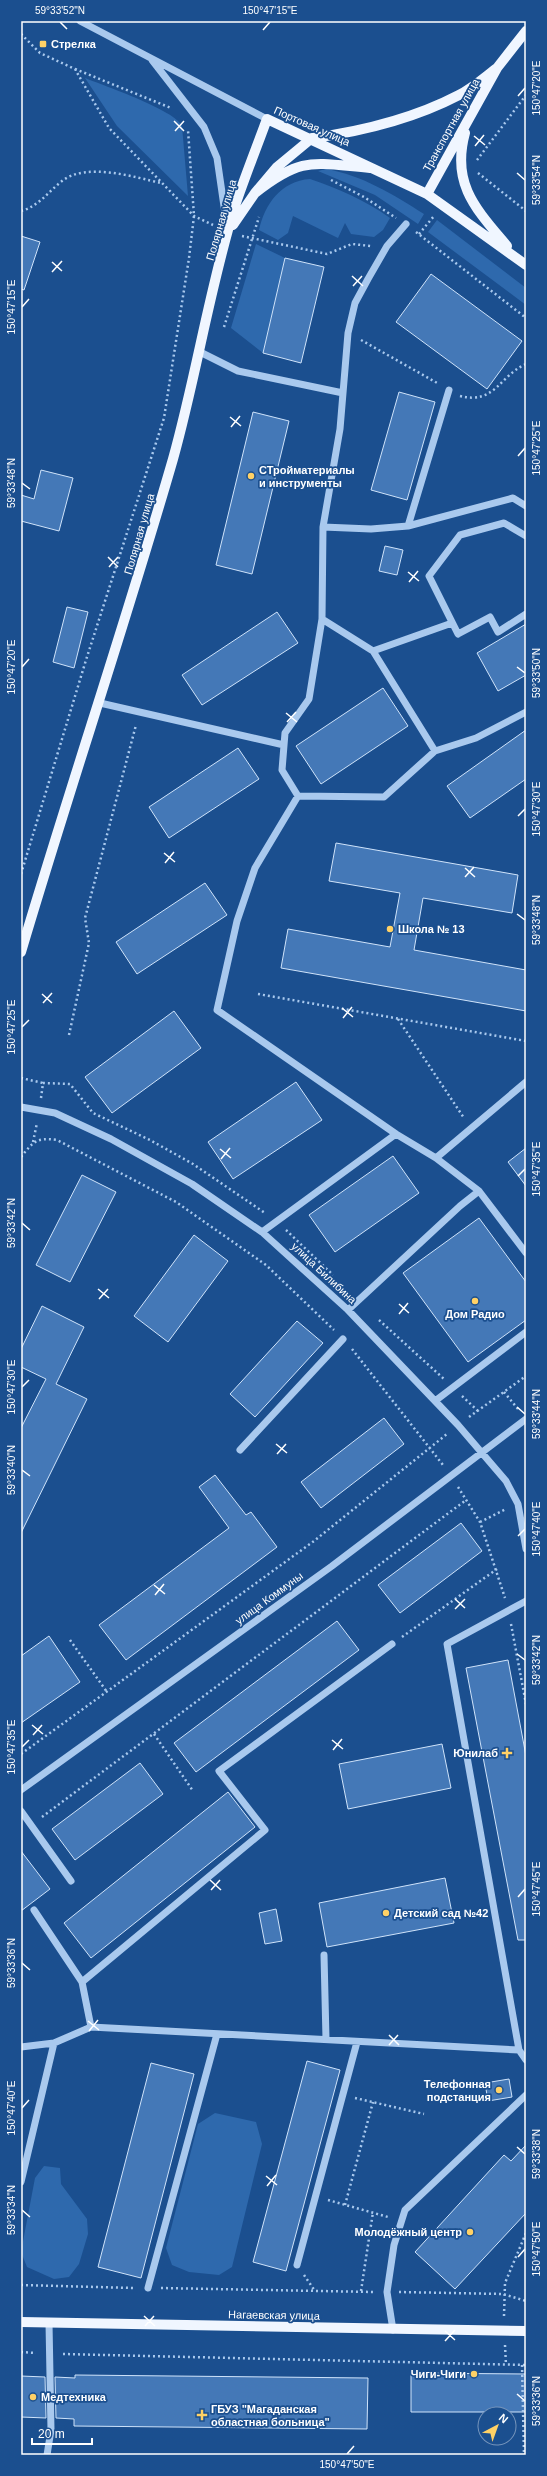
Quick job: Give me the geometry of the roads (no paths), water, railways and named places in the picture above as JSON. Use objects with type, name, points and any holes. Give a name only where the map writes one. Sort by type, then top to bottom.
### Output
[{"type":"main road","name":"Транспортная улица","points":[[427,194],[497,68],[526,31]]},
{"type":"main road","name":"Транспортная улица","points":[[312,138],[356,132],[409,117],[460,94],[497,68]]},
{"type":"main road","points":[[469,118],[460,155],[461,175],[464,185],[484,220],[523,263]]},
{"type":"main road","name":"Портовая улица","points":[[267,119],[312,138],[427,194],[523,263]]},
{"type":"main road","name":"Полярная улица","points":[[21,952],[58,827],[100,703],[180,436],[198,351],[228,232],[267,119]]},
{"type":"main road","points":[[228,232],[255,194],[277,167],[312,138]]},
{"type":"main road","points":[[255,194],[287,170],[304,164],[320,163],[378,169]]},
{"type":"main road","name":"Нагаевская улица","points":[[21,2322],[393,2330],[526,2331]]},
{"type":"street","name":"Портовая улица","points":[[80,21],[267,119]]},
{"type":"street","points":[[151,58],[204,127],[217,158],[228,232]]},
{"type":"street","points":[[298,796],[282,770],[285,733],[309,699],[322,619],[323,527],[340,429],[348,333],[355,303],[387,246],[406,224]]},
{"type":"street","points":[[198,351],[238,371],[343,393]]},
{"type":"street","points":[[408,526],[449,390]]},
{"type":"street","points":[[323,527],[371,529],[408,526],[513,498],[526,506]]},
{"type":"street","points":[[526,536],[504,524],[460,535],[429,576],[458,634],[490,617],[498,632],[526,614]]},
{"type":"street","points":[[322,619],[373,651],[435,751]]},
{"type":"street","points":[[373,651],[452,623]]},
{"type":"street","points":[[100,703],[284,745]]},
{"type":"street","points":[[298,796],[384,797],[435,751],[476,738],[526,712]]},
{"type":"street","points":[[298,796],[254,868],[237,921],[217,1010],[396,1134],[436,1158],[479,1191],[526,1253]]},
{"type":"street","points":[[436,1158],[526,1082]]},
{"type":"street","name":"улица Билибина","points":[[21,1107],[55,1113],[111,1139],[192,1184],[262,1232],[348,1310],[482,1452],[511,1488],[518,1504],[526,1549]]},
{"type":"street","points":[[262,1232],[396,1134]]},
{"type":"street","points":[[348,1310],[460,1206],[479,1191]]},
{"type":"street","points":[[435,1401],[526,1332]]},
{"type":"street","points":[[240,1450],[343,1339]]},
{"type":"street","name":"улица Коммуны","points":[[21,1790],[332,1566],[526,1419]]},
{"type":"street","points":[[526,1601],[446,1644],[519,2050],[526,2060]]},
{"type":"street","points":[[82,1982],[265,1830],[219,1771],[392,1644]]},
{"type":"street","points":[[21,1811],[71,1881]]},
{"type":"street","points":[[34,1910],[82,1982],[91,2027]]},
{"type":"street","points":[[324,1955],[326,2039]]},
{"type":"street","points":[[21,2047],[54,2043],[91,2027],[519,2050]]},
{"type":"street","points":[[148,2288],[217,2034]]},
{"type":"street","points":[[297,2265],[357,2042]]},
{"type":"street","points":[[21,2182],[54,2043]]},
{"type":"street","points":[[393,2330],[387,2292],[394,2245],[405,2210],[526,2095]]},
{"type":"street","points":[[47,2455],[51,2430],[49,2323]]},
{"type":"place","name":"Стрелка","points":[[43,44]]},
{"type":"place","name":"СТройматериалы и инструменты","points":[[251,476]]},
{"type":"place","name":"Школа № 13","points":[[390,929]]},
{"type":"place","name":"Дом Радио","points":[[475,1301]]},
{"type":"place","name":"Юнилаб","points":[[507,1753]]},
{"type":"place","name":"Детский сад №42","points":[[386,1913]]},
{"type":"place","name":"Телефонная подстанция","points":[[499,2090]]},
{"type":"place","name":"Молодёжный центр","points":[[470,2232]]},
{"type":"place","name":"Чиги-Чиги","points":[[474,2374]]},
{"type":"place","name":"Медтехника","points":[[33,2397]]},
{"type":"place","name":"ГБУЗ \"Магаданская областная больница\"","points":[[202,2415]]}]
